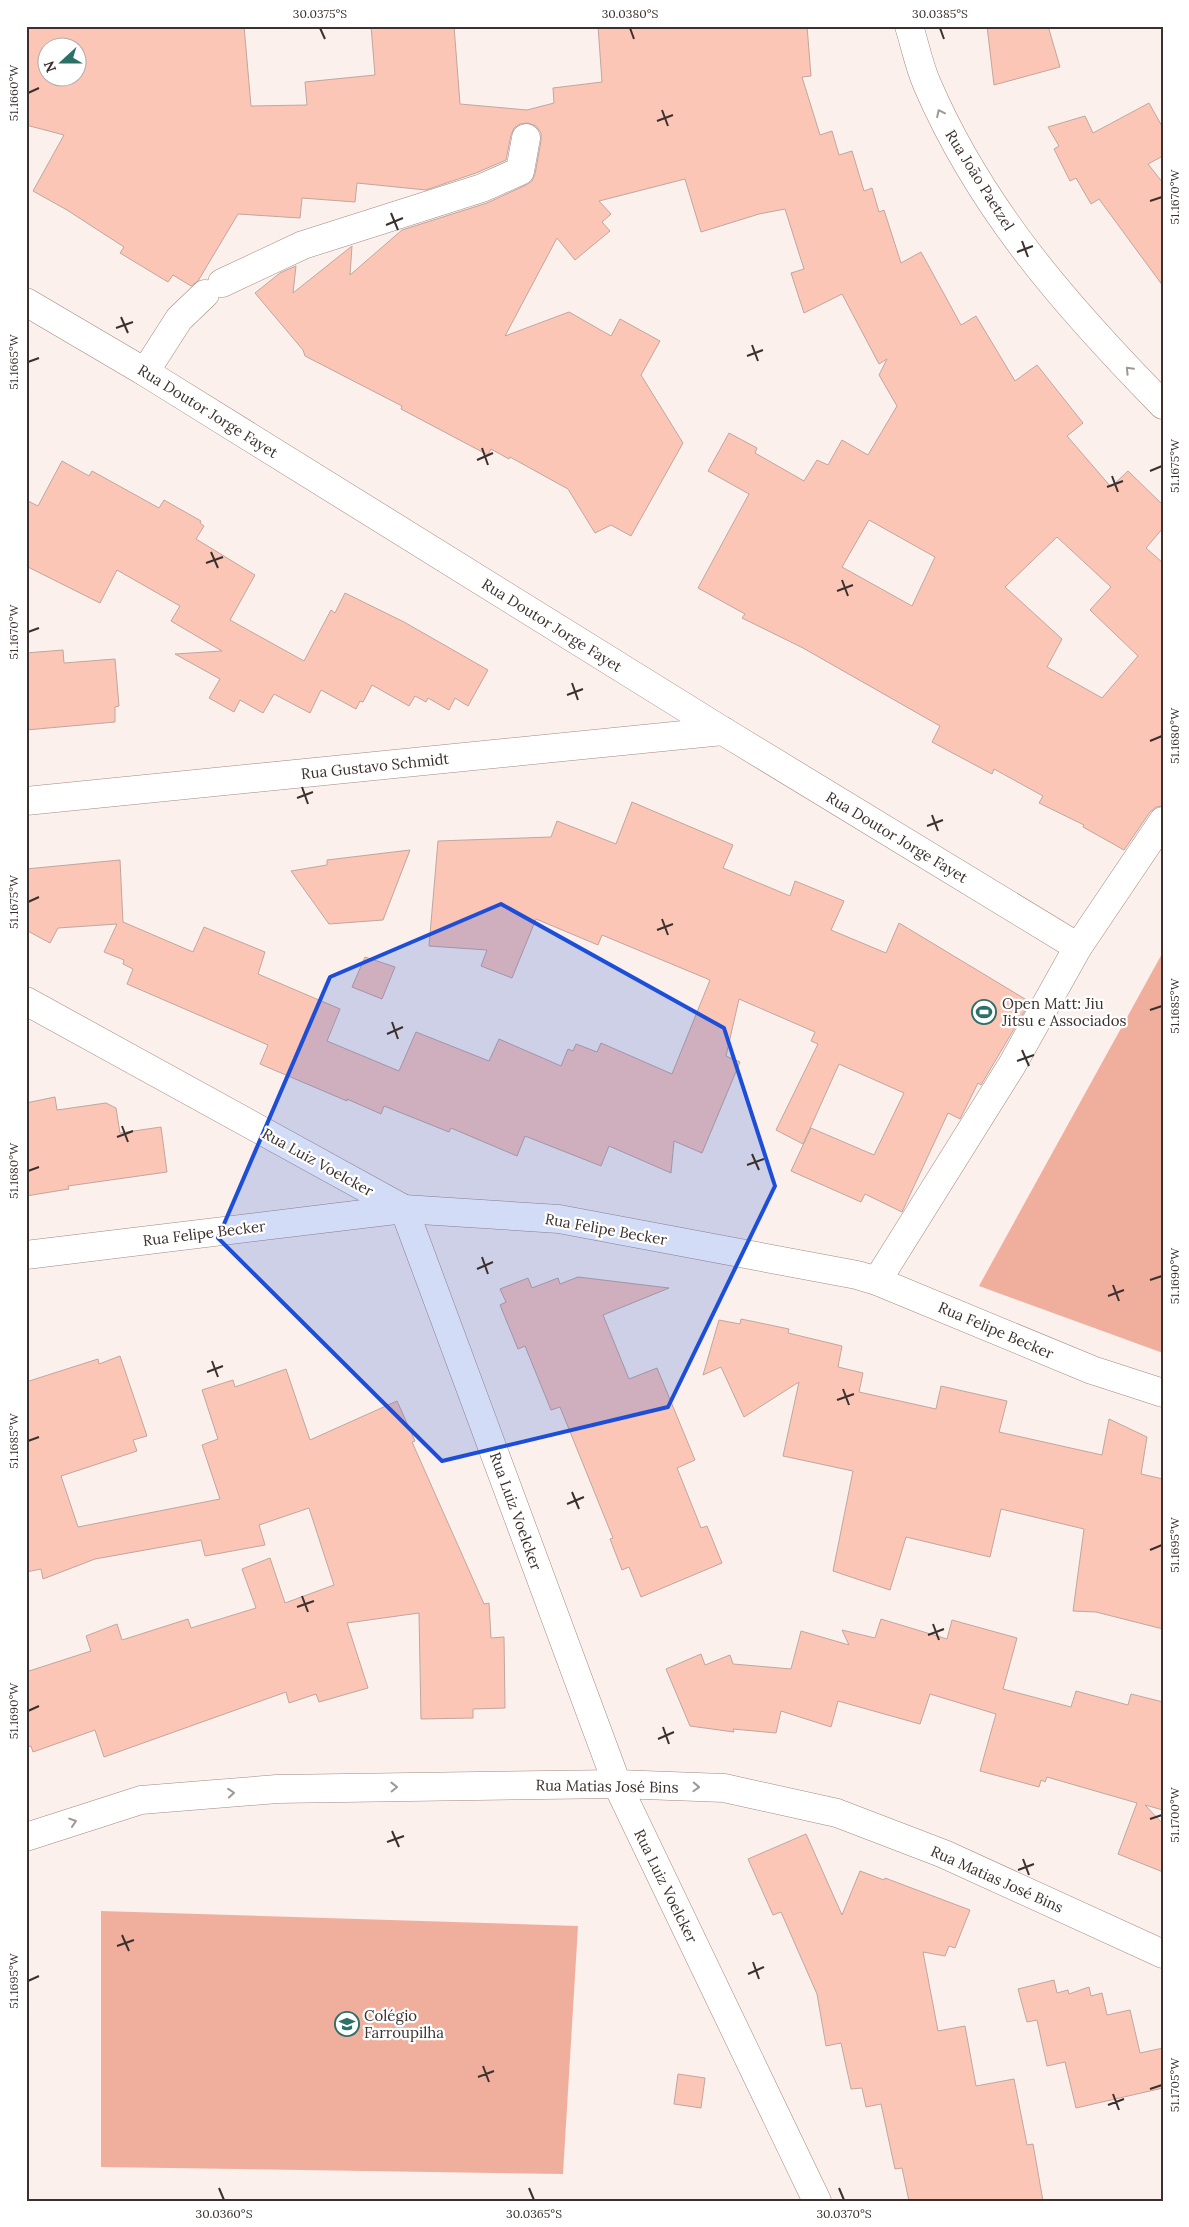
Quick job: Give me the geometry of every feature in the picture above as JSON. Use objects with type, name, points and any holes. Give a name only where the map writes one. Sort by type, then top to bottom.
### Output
[{"type":"street","name":"Rua João Paetzel","points":[[909,26],[926,82],[951,135],[996,212],[1045,276],[1099,339],[1163,405]]},
{"type":"street","points":[[146,372],[179,319],[213,289],[303,245],[482,188],[520,171],[526,138]]},
{"type":"street","name":"Rua Doutor Jorge Fayet","points":[[26,302],[146,372],[723,731],[1078,947]]},
{"type":"street","name":"Rua Gustavo Schmidt","points":[[26,800],[723,731]]},
{"type":"street","points":[[878,1281],[1012,1065],[1078,947],[1163,822]]},
{"type":"street","name":"Rua Luiz Voelcker","points":[[26,1001],[404,1209],[617,1784],[817,2201]]},
{"type":"street","name":"Rua Felipe Becker","points":[[26,1255],[404,1209],[559,1219],[857,1275],[878,1281],[1092,1370],[1163,1393]]},
{"type":"street","name":"Rua Matias José Bins","points":[[26,1837],[141,1800],[277,1789],[617,1784],[724,1788],[837,1813],[944,1854],[1163,1954]]},
{"type":"highlighted area","points":[[501,904],[724,1028],[775,1186],[668,1407],[442,1461],[218,1238],[330,977]]},
{"type":"shaded area","points":[[1163,952],[1163,1353],[979,1286]]},
{"type":"shaded area","points":[[101,1911],[578,1926],[563,2174],[101,2167]]},
{"type":"building","points":[[26,26],[244,26],[251,106],[307,105],[305,82],[375,75],[371,26],[454,26],[460,104],[527,110],[554,103],[553,88],[602,82],[598,26],[807,26],[811,76],[802,77],[820,135],[832,131],[839,155],[852,151],[864,191],[872,188],[879,212],[884,210],[901,263],[921,252],[961,325],[976,316],[1015,381],[1037,365],[1083,423],[1067,436],[1111,487],[1128,471],[1163,505],[1163,528],[1146,548],[1163,563],[1163,806],[1156,807],[1150,812],[1124,850],[1083,827],[1084,825],[1039,803],[1043,796],[994,769],[992,774],[932,742],[940,726],[803,648],[742,618],[745,614],[698,588],[749,494],[708,471],[729,433],[757,448],[755,453],[804,481],[817,460],[828,465],[842,440],[868,455],[897,406],[879,375],[887,359],[879,364],[842,294],[804,313],[791,273],[804,269],[785,209],[759,214],[701,232],[685,179],[599,201],[611,214],[602,222],[610,231],[575,260],[557,238],[505,336],[569,312],[611,336],[620,319],[660,341],[641,375],[683,443],[631,536],[611,525],[595,533],[568,489],[510,457],[509,459],[491,449],[488,455],[401,409],[402,406],[305,356],[303,350],[255,293],[280,273],[296,266],[293,293],[352,246],[350,275],[402,230],[487,203],[526,185],[532,181],[535,174],[541,141],[541,133],[536,126],[528,123],[520,124],[514,128],[506,160],[476,173],[426,190],[357,183],[355,202],[302,198],[300,218],[238,214],[198,281],[191,286],[173,275],[168,282],[120,253],[124,247],[67,210],[33,191],[64,135],[26,125]],"holes":[[[869,520],[935,557],[912,606],[842,567]],[[1057,537],[1111,587],[1090,610],[1138,656],[1102,698],[1047,667],[1062,639],[1005,587]]]},
{"type":"building","points":[[987,26],[1048,26],[1060,67],[994,85]]},
{"type":"building","points":[[1149,103],[1163,128],[1163,156],[1148,164],[1163,183],[1163,286],[1099,199],[1091,204],[1076,178],[1070,181],[1054,149],[1059,146],[1048,127],[1085,116],[1093,133]]},
{"type":"building","points":[[62,461],[89,476],[92,471],[159,508],[164,500],[201,521],[200,523],[204,526],[196,539],[255,575],[230,620],[304,661],[331,610],[335,613],[345,593],[404,622],[488,670],[468,706],[455,698],[449,710],[428,698],[426,702],[415,696],[409,706],[372,685],[363,702],[360,701],[356,709],[321,690],[310,713],[274,694],[263,713],[240,700],[234,712],[209,698],[220,679],[175,654],[222,651],[171,621],[180,606],[117,570],[100,603],[26,566],[26,500],[38,506]]},
{"type":"building","points":[[63,650],[64,663],[115,659],[119,706],[115,707],[115,722],[26,730],[26,653]]},
{"type":"building","points":[[632,802],[733,845],[723,868],[790,896],[795,881],[844,901],[831,930],[886,953],[899,923],[1030,1002],[981,1085],[978,1083],[960,1119],[948,1113],[902,1212],[865,1194],[861,1202],[791,1171],[811,1128],[874,1155],[904,1093],[839,1064],[803,1144],[776,1130],[818,1044],[811,1041],[815,1032],[739,999],[726,1056],[740,1062],[702,1153],[674,1141],[671,1173],[609,1146],[601,1166],[525,1136],[517,1156],[451,1128],[449,1132],[384,1106],[381,1114],[260,1064],[268,1045],[127,984],[133,969],[123,964],[124,960],[104,952],[117,924],[58,928],[50,943],[26,930],[26,869],[120,860],[123,922],[193,952],[204,927],[265,952],[258,974],[340,1009],[327,1041],[399,1071],[416,1032],[489,1061],[499,1039],[561,1066],[568,1049],[573,1051],[576,1044],[597,1052],[601,1043],[672,1074],[710,980],[602,935],[598,945],[536,919],[512,978],[481,966],[487,950],[429,946],[438,841],[551,837],[557,821],[616,844]]},
{"type":"building","points":[[410,850],[383,920],[329,924],[291,871],[327,865],[327,860]]},
{"type":"building","points":[[365,957],[395,967],[382,999],[352,987]]},
{"type":"building","points":[[55,1097],[57,1110],[106,1103],[116,1108],[120,1133],[161,1127],[167,1172],[68,1186],[69,1189],[26,1196],[26,1103]]},
{"type":"building","points":[[578,1277],[669,1288],[603,1315],[629,1379],[657,1368],[695,1460],[677,1468],[701,1528],[707,1526],[722,1563],[641,1597],[629,1567],[622,1570],[610,1539],[613,1538],[560,1407],[551,1410],[525,1346],[518,1349],[500,1305],[506,1302],[500,1289],[528,1278],[532,1288],[558,1278],[560,1284]]},
{"type":"building","points":[[741,1319],[789,1329],[788,1333],[842,1346],[838,1367],[863,1373],[859,1392],[936,1409],[941,1386],[1007,1401],[999,1432],[1102,1455],[1109,1419],[1147,1437],[1141,1474],[1163,1479],[1163,1629],[1096,1612],[1073,1611],[1084,1529],[1001,1509],[990,1557],[906,1537],[890,1590],[833,1571],[853,1471],[783,1456],[799,1382],[744,1417],[721,1367],[703,1375],[719,1320],[740,1324]]},
{"type":"building","points":[[120,1356],[147,1436],[133,1440],[137,1451],[61,1476],[78,1527],[220,1499],[202,1445],[218,1439],[202,1390],[233,1380],[235,1387],[286,1369],[310,1440],[397,1401],[415,1441],[412,1442],[484,1604],[489,1603],[491,1638],[504,1637],[505,1708],[473,1709],[473,1718],[421,1719],[419,1613],[347,1623],[368,1688],[319,1702],[316,1694],[289,1703],[286,1692],[104,1757],[95,1730],[33,1752],[31,1746],[26,1747],[26,1672],[91,1651],[86,1636],[117,1624],[122,1640],[188,1619],[191,1628],[256,1608],[242,1569],[270,1558],[285,1603],[334,1585],[309,1508],[259,1525],[265,1545],[205,1556],[201,1540],[95,1559],[43,1579],[41,1569],[26,1572],[26,1382],[98,1359],[99,1364]]},
{"type":"building","points":[[881,1619],[947,1639],[952,1620],[1017,1638],[1003,1689],[1071,1707],[1076,1691],[1128,1705],[1131,1694],[1163,1702],[1163,1810],[1145,1805],[1163,1824],[1163,1872],[1118,1854],[1137,1803],[1047,1777],[1045,1782],[1041,1780],[1039,1787],[980,1771],[996,1714],[930,1694],[920,1724],[838,1701],[831,1727],[781,1711],[776,1733],[733,1729],[734,1732],[690,1726],[666,1669],[701,1654],[705,1665],[730,1655],[733,1664],[791,1669],[801,1631],[849,1645],[842,1630],[875,1638]]},
{"type":"building","points":[[806,1834],[842,1915],[860,1871],[884,1880],[885,1878],[970,1910],[955,1948],[949,1946],[945,1956],[923,1952],[938,2031],[965,2026],[976,2086],[1014,2079],[1027,2145],[1033,2144],[1043,2201],[909,2201],[902,2168],[895,2169],[881,2104],[866,2107],[862,2088],[851,2089],[841,2043],[826,2046],[817,1994],[781,1912],[773,1915],[748,1859]]},
{"type":"building","points":[[1054,1980],[1057,1993],[1068,1990],[1069,1994],[1089,1987],[1091,1996],[1102,1993],[1107,2015],[1130,2010],[1140,2053],[1163,2048],[1163,2088],[1076,2108],[1065,2062],[1047,2066],[1037,2020],[1027,2022],[1018,1989]]},
{"type":"building","points":[[678,2074],[705,2078],[701,2108],[674,2104]]},
{"type":"place","name":"Open Matt: Jiu Jitsu e Associados","points":[[984,1012]]},
{"type":"place","name":"Colégio Farroupilha","points":[[347,2024]]}]
